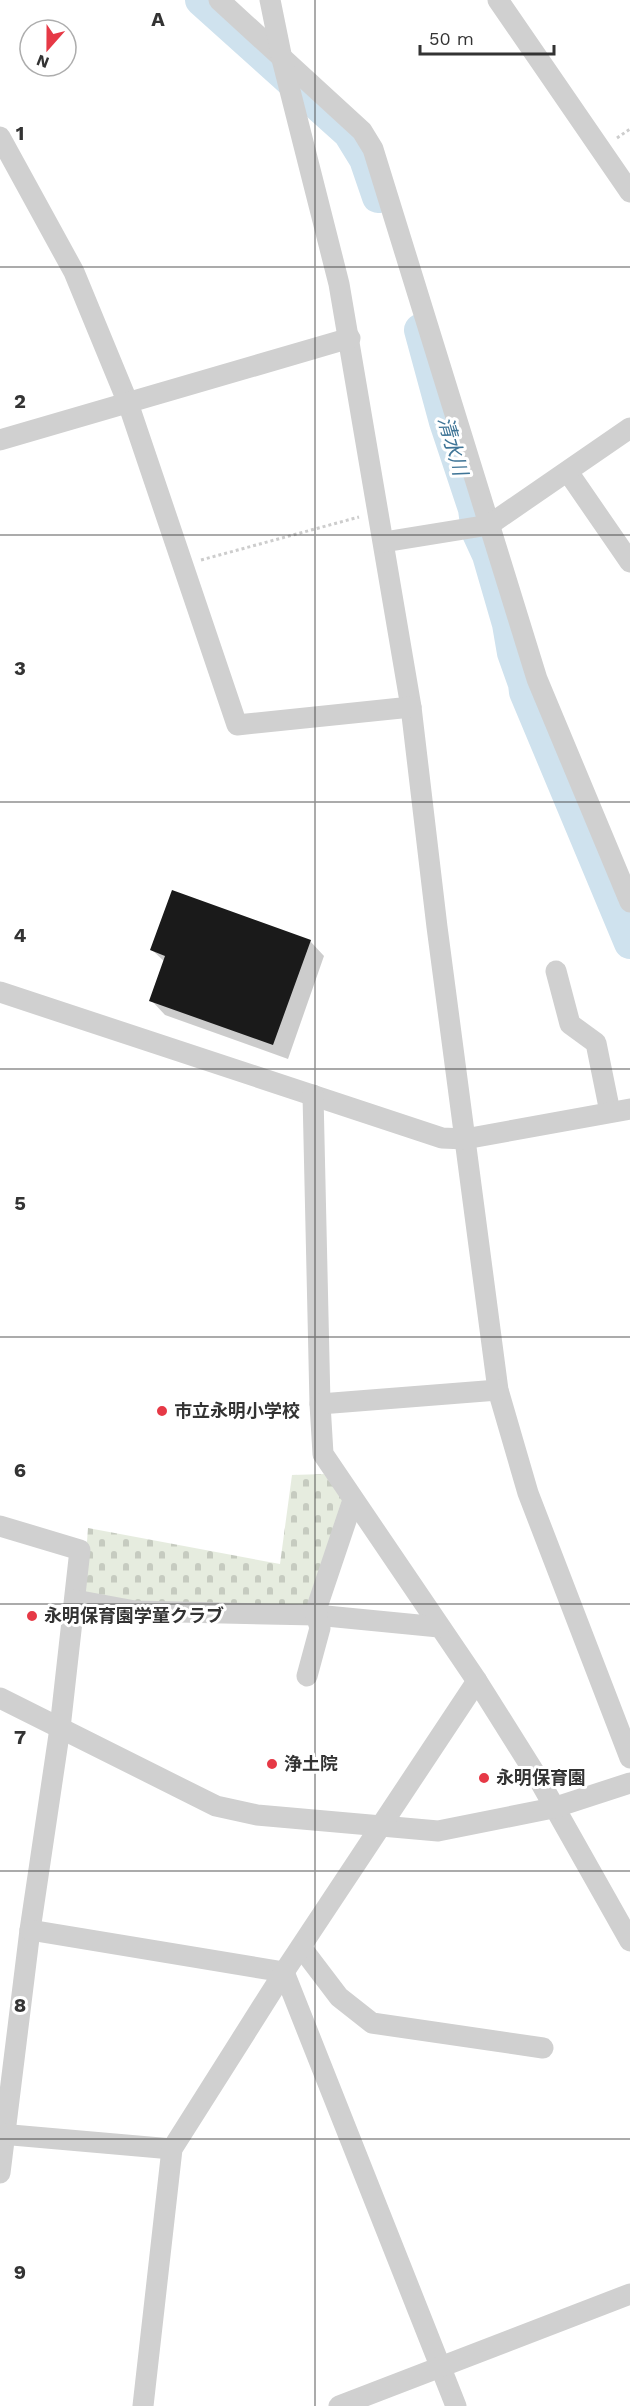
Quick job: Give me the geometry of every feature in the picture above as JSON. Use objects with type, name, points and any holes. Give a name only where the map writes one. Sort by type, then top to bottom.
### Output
[{"type":"street","points":[[219,0],[362,131],[373,149],[537,680],[630,902]]},
{"type":"street","points":[[270,0],[282,58],[339,284],[384,542],[411,707],[437,927],[498,1390],[528,1493],[630,1758]]},
{"type":"street","points":[[498,0],[630,192]]},
{"type":"street","points":[[0,137],[74,272],[128,404],[237,725],[411,707]]},
{"type":"street","points":[[0,440],[350,339]]},
{"type":"street","points":[[384,542],[489,525],[630,428]]},
{"type":"street","points":[[568,472],[630,562]]},
{"type":"street","points":[[0,992],[442,1138],[465,1139],[620,1110],[596,1043],[570,1024],[556,971]]},
{"type":"street","points":[[313,1095],[323,1454],[477,1682],[538,1778],[630,1941]]},
{"type":"street","points":[[320,1404],[498,1390]]},
{"type":"street","points":[[307,1676],[320,1628],[316,1615],[353,1500]]},
{"type":"street","points":[[0,1526],[80,1550],[60,1728],[2,2134],[0,2173]]},
{"type":"street","points":[[75,1600],[135,1611],[316,1615],[439,1627]]},
{"type":"street","points":[[143,2406],[172,2149],[284,1972],[477,1682]]},
{"type":"street","points":[[0,1698],[216,1806],[257,1815],[438,1831],[554,1808],[630,1784]]},
{"type":"street","points":[[30,1930],[284,1972]]},
{"type":"street","points":[[301,1947],[339,1997],[372,2023],[543,2049]]},
{"type":"street","points":[[284,1972],[456,2406]]},
{"type":"street","points":[[2,2134],[172,2149]]},
{"type":"street","points":[[339,2406],[630,2294]]},
{"type":"path","points":[[183,565],[379,512]]},
{"type":"green space","points":[[324,1474],[344,1501],[307,1609],[140,1607],[83,1596],[88,1528],[280,1564],[292,1475]]},
{"type":"building","points":[[172,890],[311,940],[273,1045],[149,1001],[165,956],[150,950]]},
{"type":"waterway","name":"清水川","points":[[201,0],[349,133],[365,159],[378,197]]},
{"type":"waterway","name":"清水川","points":[[420,330],[445,422],[474,509],[477,531],[488,555],[525,692],[630,943]]},
{"type":"place","name":"市立永明小学校","points":[[162,1411]]},
{"type":"place","name":"永明保育園学童クラブ","points":[[32,1616]]},
{"type":"place","name":"浄土院","points":[[272,1764]]},
{"type":"place","name":"永明保育園","points":[[484,1778]]}]
